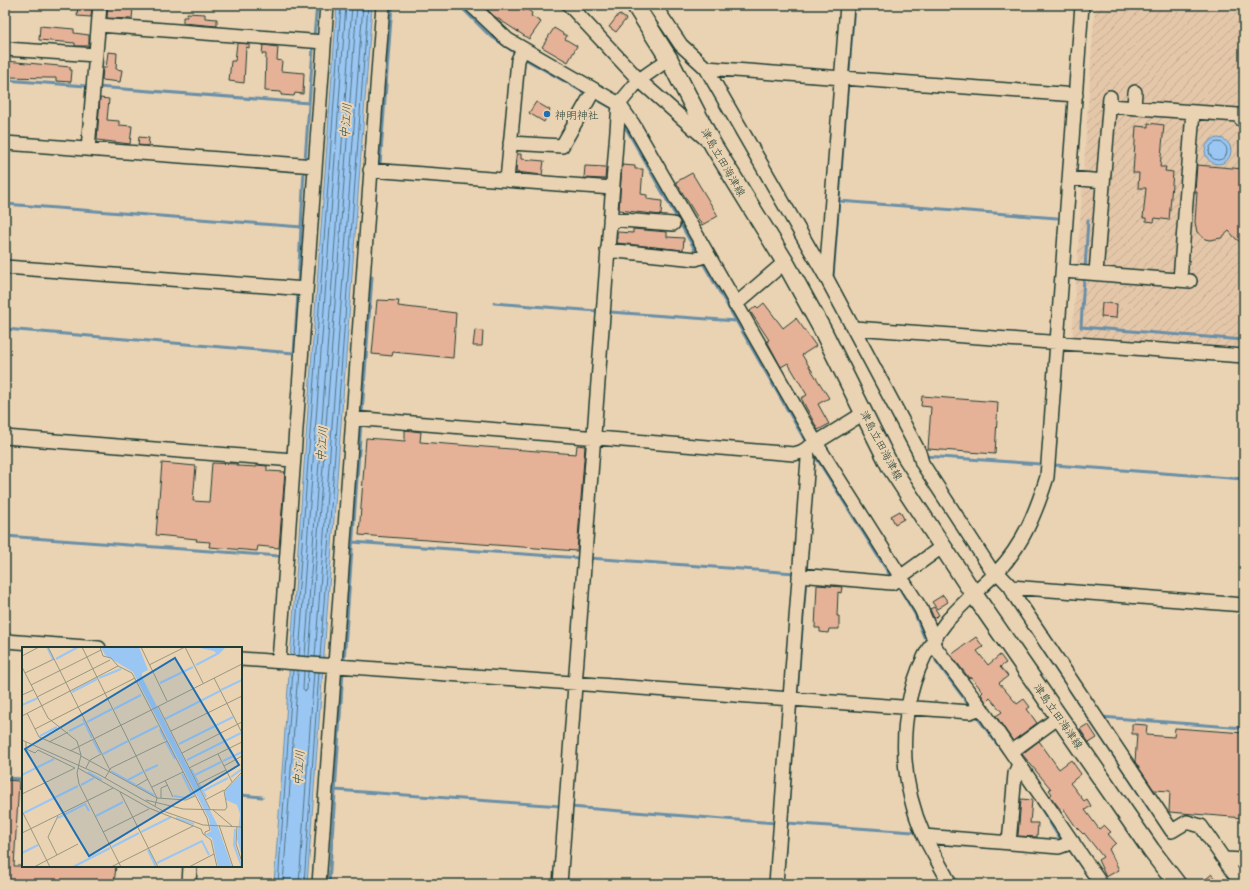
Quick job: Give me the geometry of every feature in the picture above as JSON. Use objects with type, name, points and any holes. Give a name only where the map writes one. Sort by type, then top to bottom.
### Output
[{"type":"main road","name":"津島立田海津線","points":[[635,5],[669,59],[713,145],[785,262],[822,329],[890,466],[973,593],[1151,850],[1177,884]]},
{"type":"street","points":[[88,150],[100,5]]},
{"type":"street","points":[[282,662],[293,460],[327,5]]},
{"type":"street","points":[[319,884],[331,665],[352,418],[383,5]]},
{"type":"street","points":[[471,5],[508,40],[618,104],[633,124],[735,305],[811,446],[901,576],[921,609],[933,641],[1102,884]]},
{"type":"street","points":[[568,5],[639,80],[713,145]]},
{"type":"street","points":[[654,5],[680,45],[706,68],[854,328],[919,452],[922,463],[996,573],[1011,587],[1015,596],[1172,831],[1186,822],[1201,826],[1242,884]]},
{"type":"street","points":[[826,277],[847,5]]},
{"type":"street","points":[[950,884],[924,836],[908,780],[904,741],[908,707],[916,678],[933,641],[948,620],[973,593],[996,573],[1018,546],[1036,512],[1047,476],[1082,5]]},
{"type":"street","points":[[99,24],[324,42]]},
{"type":"street","points":[[5,49],[96,55]]},
{"type":"street","points":[[507,180],[518,60],[523,49]]},
{"type":"street","points":[[560,884],[618,104],[639,80],[669,59]]},
{"type":"street","points":[[706,68],[1076,95]]},
{"type":"street","points":[[510,143],[562,146],[594,90]]},
{"type":"street","points":[[1134,92],[1134,108]]},
{"type":"street","points":[[1096,273],[1110,102],[1134,108],[1238,114],[1241,119],[1244,119]]},
{"type":"street","points":[[1063,271],[1185,280],[1192,112]]},
{"type":"street","points":[[5,143],[315,166]]},
{"type":"street","points":[[370,170],[612,188]]},
{"type":"street","points":[[1070,178],[1103,181]]},
{"type":"street","points":[[610,219],[673,224]]},
{"type":"street","points":[[607,250],[696,259],[707,255]]},
{"type":"street","points":[[735,305],[785,262]]},
{"type":"street","points":[[5,267],[306,289]]},
{"type":"street","points":[[854,328],[1244,356]]},
{"type":"street","points":[[352,418],[794,454],[811,446],[864,413]]},
{"type":"street","points":[[5,437],[293,460]]},
{"type":"street","points":[[776,884],[808,459],[811,446]]},
{"type":"street","points":[[799,575],[892,582],[943,546]]},
{"type":"street","points":[[1011,587],[1244,605]]},
{"type":"street","points":[[5,641],[86,647]]},
{"type":"street","points":[[242,659],[970,712],[981,708]]},
{"type":"street","points":[[1011,752],[1059,717]]},
{"type":"street","points":[[1009,842],[1015,774],[1019,764]]},
{"type":"street","points":[[924,836],[1060,846],[1073,842]]},
{"type":"street","points":[[1224,859],[1244,860]]},
{"type":"street","points":[[189,884],[190,867]]},
{"type":"shaded area","points":[[1095,5],[1244,5],[1244,351],[1072,338]]},
{"type":"water","name":"中江川","points":[[337,5],[372,5],[307,884],[274,884]]},
{"type":"water","points":[[1218,138],[1227,142],[1231,151],[1227,160],[1218,164],[1209,160],[1205,151],[1209,142]]},
{"type":"building","points":[[78,5],[92,5],[91,17],[77,16]]},
{"type":"building","points":[[108,5],[133,7],[132,19],[107,18]]},
{"type":"building","points":[[483,5],[516,5],[524,11],[525,8],[532,13],[531,16],[541,22],[529,39],[494,16]]},
{"type":"building","points":[[187,13],[205,14],[205,18],[217,19],[217,26],[183,23],[183,17],[187,17]]},
{"type":"building","points":[[619,14],[626,19],[616,32],[609,27]]},
{"type":"building","points":[[40,26],[74,29],[74,33],[89,35],[89,46],[75,46],[75,43],[39,40]]},
{"type":"building","points":[[554,28],[567,36],[565,39],[577,46],[568,62],[542,47]]},
{"type":"building","points":[[237,43],[249,44],[249,48],[246,47],[244,83],[229,81],[231,61],[235,61]]},
{"type":"building","points":[[263,45],[278,47],[277,60],[282,61],[281,71],[304,73],[303,94],[295,93],[294,96],[281,95],[281,92],[265,91],[266,54],[262,54]]},
{"type":"building","points":[[108,52],[117,53],[116,69],[122,70],[120,82],[102,80],[103,68],[106,68]]},
{"type":"building","points":[[6,61],[70,67],[70,70],[72,70],[71,82],[56,81],[56,78],[9,77],[9,73],[5,72]]},
{"type":"building","points":[[100,98],[109,99],[107,120],[119,121],[119,125],[132,126],[130,144],[97,140]]},
{"type":"building","points":[[536,102],[550,110],[544,122],[529,113]]},
{"type":"building","points":[[1148,123],[1164,125],[1160,167],[1166,167],[1165,171],[1173,172],[1169,220],[1155,218],[1154,222],[1146,221],[1146,218],[1143,218],[1146,188],[1138,188],[1139,173],[1133,173],[1136,126],[1148,127]]},
{"type":"building","points":[[139,137],[149,138],[148,146],[138,145]]},
{"type":"building","points":[[517,154],[521,154],[521,159],[544,161],[542,175],[516,172]]},
{"type":"building","points":[[622,165],[635,166],[635,169],[643,169],[641,194],[647,195],[647,199],[662,201],[661,215],[619,210]]},
{"type":"building","points":[[1197,165],[1244,169],[1244,244],[1236,239],[1229,231],[1221,238],[1210,240],[1205,239],[1197,232],[1195,222],[1197,192],[1195,192]]},
{"type":"building","points":[[585,166],[606,167],[605,179],[584,178]]},
{"type":"building","points":[[692,173],[718,216],[702,225],[676,182]]},
{"type":"building","points":[[633,229],[667,232],[667,237],[684,238],[683,250],[617,243],[617,232],[633,233]]},
{"type":"building","points":[[377,300],[399,301],[398,306],[456,313],[453,358],[393,352],[392,356],[372,354]]},
{"type":"building","points":[[764,303],[783,328],[796,318],[816,346],[802,355],[829,398],[818,404],[829,424],[818,430],[801,398],[807,395],[788,363],[781,367],[767,341],[769,340],[750,311],[756,306],[758,308]]},
{"type":"building","points":[[1102,303],[1117,304],[1116,318],[1101,317]]},
{"type":"building","points":[[475,330],[483,331],[482,346],[473,346]]},
{"type":"building","points":[[922,396],[998,402],[995,454],[928,449],[931,407],[921,406]]},
{"type":"building","points":[[405,430],[421,432],[420,442],[576,454],[577,445],[585,446],[577,551],[359,535],[366,438],[405,441]]},
{"type":"building","points":[[162,463],[196,466],[193,501],[209,502],[212,463],[237,464],[238,466],[267,466],[267,471],[285,472],[279,548],[258,546],[257,551],[209,547],[210,542],[196,541],[197,539],[156,535]]},
{"type":"building","points":[[900,511],[904,519],[895,524],[891,516]]},
{"type":"building","points":[[817,585],[842,587],[841,593],[838,592],[837,616],[839,616],[839,629],[829,629],[828,633],[820,632],[820,628],[815,628]]},
{"type":"building","points":[[943,595],[948,602],[937,609],[932,602]]},
{"type":"building","points":[[934,607],[939,615],[934,618],[930,609]]},
{"type":"building","points":[[976,637],[983,647],[977,651],[988,665],[1000,655],[1006,663],[1000,667],[1008,676],[999,683],[1017,704],[1024,699],[1030,707],[1027,709],[1037,723],[1013,741],[996,716],[1002,712],[990,698],[986,702],[981,694],[983,692],[971,677],[969,678],[951,655]]},
{"type":"building","points":[[1088,724],[1097,738],[1089,743],[1080,729]]},
{"type":"building","points":[[1132,724],[1147,725],[1146,735],[1174,737],[1175,728],[1244,733],[1244,818],[1169,812],[1170,791],[1154,790],[1135,762],[1137,734],[1132,734]]},
{"type":"building","points":[[1039,741],[1059,769],[1071,760],[1081,774],[1070,783],[1084,801],[1087,799],[1091,806],[1085,810],[1099,829],[1104,825],[1111,832],[1108,834],[1116,843],[1109,849],[1119,870],[1106,877],[1098,860],[1103,857],[1084,833],[1083,834],[1076,827],[1063,808],[1061,810],[1050,796],[1052,794],[1049,790],[1051,789],[1022,754]]},
{"type":"building","points":[[5,780],[19,781],[14,866],[116,867],[114,884],[5,884]]},
{"type":"building","points":[[1021,799],[1032,800],[1030,823],[1038,823],[1037,837],[1018,836]]},
{"type":"building","points":[[1212,874],[1221,884],[1200,884]]},
{"type":"waterway","points":[[314,36],[317,5]]},
{"type":"waterway","points":[[380,165],[392,5]]},
{"type":"waterway","points":[[459,5],[488,34],[514,52]]},
{"type":"waterway","points":[[849,72],[854,5]]},
{"type":"waterway","points":[[305,161],[313,48]]},
{"type":"waterway","points":[[677,49],[689,60]]},
{"type":"waterway","points":[[525,59],[564,81]]},
{"type":"waterway","points":[[5,80],[86,86]]},
{"type":"waterway","points":[[833,278],[848,82]]},
{"type":"waterway","points":[[569,84],[586,94]]},
{"type":"waterway","points":[[97,87],[309,103]]},
{"type":"waterway","points":[[594,98],[612,108]]},
{"type":"waterway","points":[[623,123],[697,253]]},
{"type":"waterway","points":[[298,285],[304,170]]},
{"type":"waterway","points":[[839,201],[1057,218]]},
{"type":"waterway","points":[[5,204],[302,227]]},
{"type":"waterway","points":[[1085,269],[1088,220]]},
{"type":"waterway","points":[[703,263],[806,442]]},
{"type":"waterway","points":[[362,413],[372,277]]},
{"type":"waterway","points":[[1084,277],[1081,327],[1244,340]]},
{"type":"waterway","points":[[5,329],[294,353],[298,294]]},
{"type":"waterway","points":[[494,303],[597,311]]},
{"type":"waterway","points":[[610,312],[736,321]]},
{"type":"waterway","points":[[344,661],[361,423]]},
{"type":"waterway","points":[[814,454],[891,577]]},
{"type":"waterway","points":[[925,456],[1040,464]]},
{"type":"waterway","points":[[1054,465],[1244,479]]},
{"type":"waterway","points":[[5,536],[279,556]]},
{"type":"waterway","points":[[352,542],[580,558]]},
{"type":"waterway","points":[[589,558],[795,573]]},
{"type":"waterway","points":[[797,694],[806,579]]},
{"type":"waterway","points":[[897,584],[915,614],[924,637]]},
{"type":"waterway","points":[[1043,650],[1150,810]]},
{"type":"waterway","points":[[936,661],[969,705]]},
{"type":"waterway","points":[[329,884],[343,671]]},
{"type":"waterway","points":[[784,862],[796,705]]},
{"type":"waterway","points":[[977,717],[1004,753]]},
{"type":"waterway","points":[[1101,717],[1244,728]]},
{"type":"waterway","points":[[5,778],[22,779]]},
{"type":"waterway","points":[[335,790],[561,806]]},
{"type":"waterway","points":[[242,795],[262,797]]},
{"type":"waterway","points":[[1036,800],[1060,839]]},
{"type":"waterway","points":[[570,807],[776,823]]},
{"type":"waterway","points":[[787,823],[913,832]]},
{"type":"waterway","points":[[1166,833],[1169,837],[1175,836]]},
{"type":"waterway","points":[[1069,849],[1093,884]]},
{"type":"place","name":"神明神社","points":[[547,114]]}]
